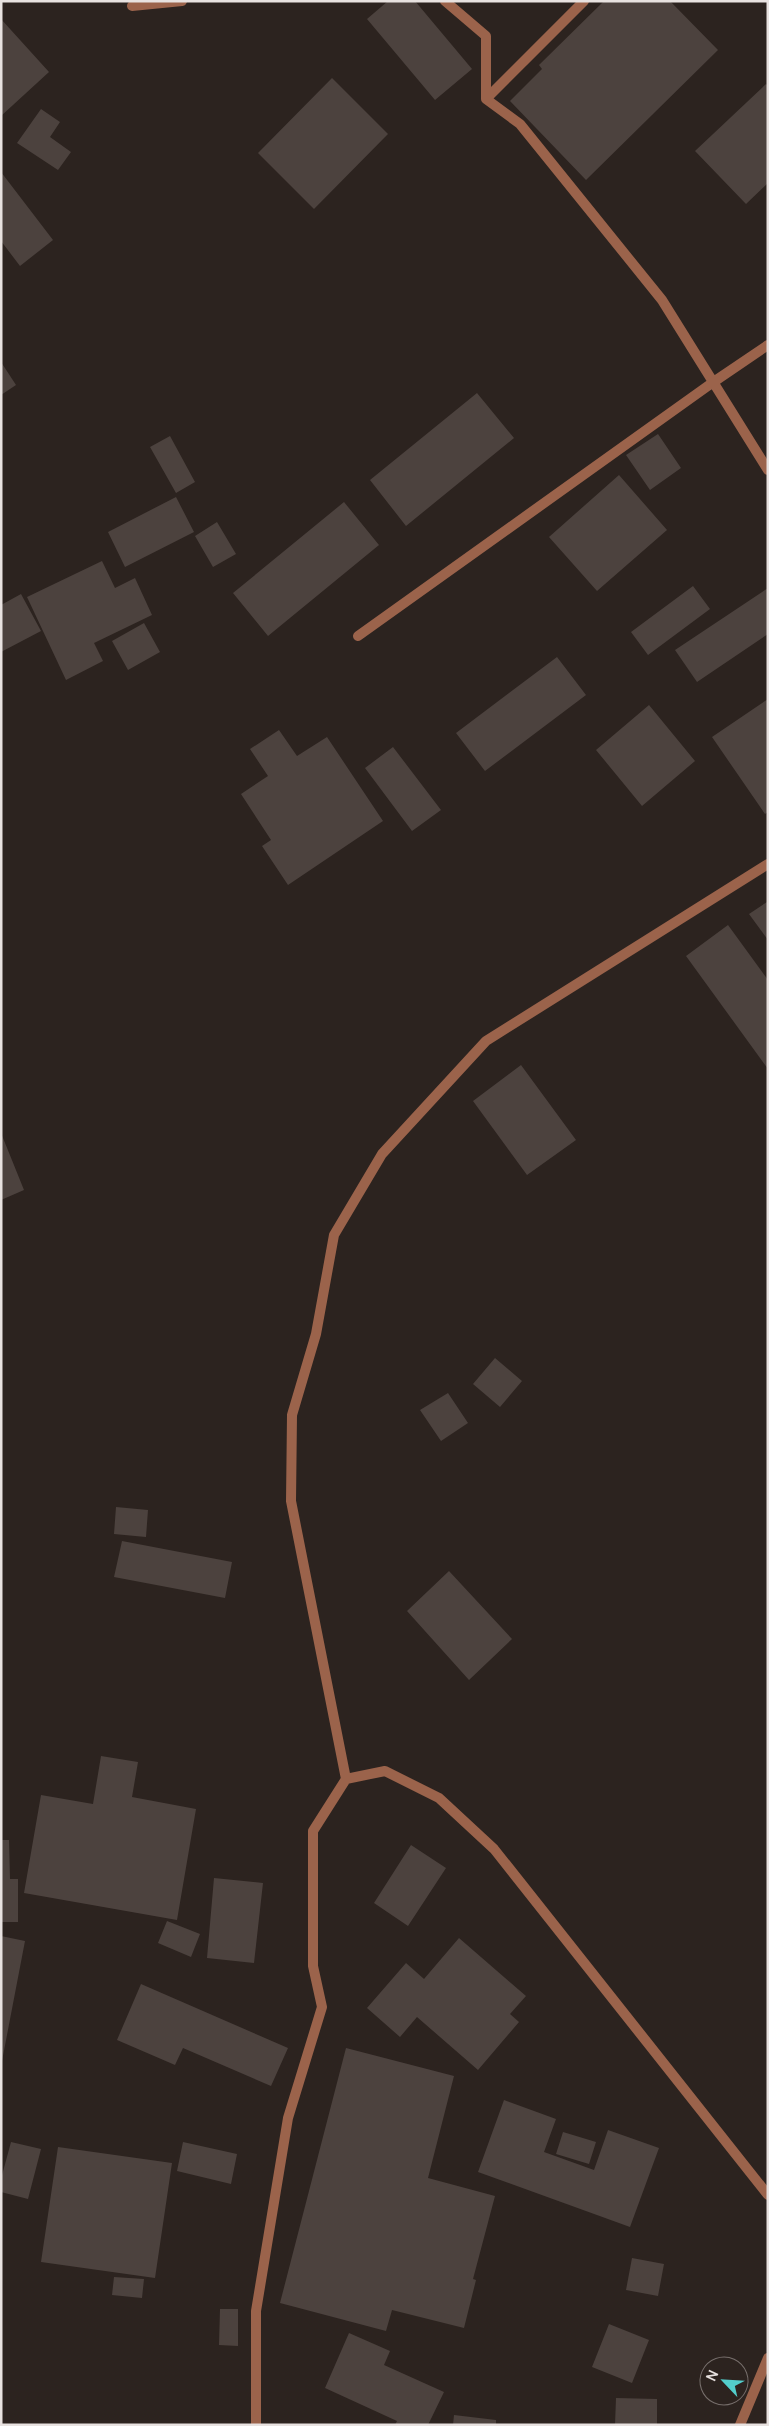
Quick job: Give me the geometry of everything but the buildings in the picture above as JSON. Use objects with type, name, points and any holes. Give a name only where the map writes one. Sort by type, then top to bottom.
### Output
[{"type":"street","points":[[132,6],[182,1]]},
{"type":"street","points":[[445,1],[486,36],[486,99]]},
{"type":"street","points":[[486,99],[584,1]]},
{"type":"street","points":[[486,99],[520,124],[662,300],[768,470]]},
{"type":"street","points":[[358,636],[712,383],[768,346]]},
{"type":"street","points":[[256,2425],[256,2311],[288,2118],[322,2007],[313,1966],[313,1831],[346,1779],[290,1502],[292,1415],[316,1334],[334,1235],[382,1154],[486,1041],[768,864]]},
{"type":"street","points":[[346,1779],[385,1771],[439,1798],[494,1849],[768,2195]]},
{"type":"street","points":[[740,2425],[768,2358]]}]
